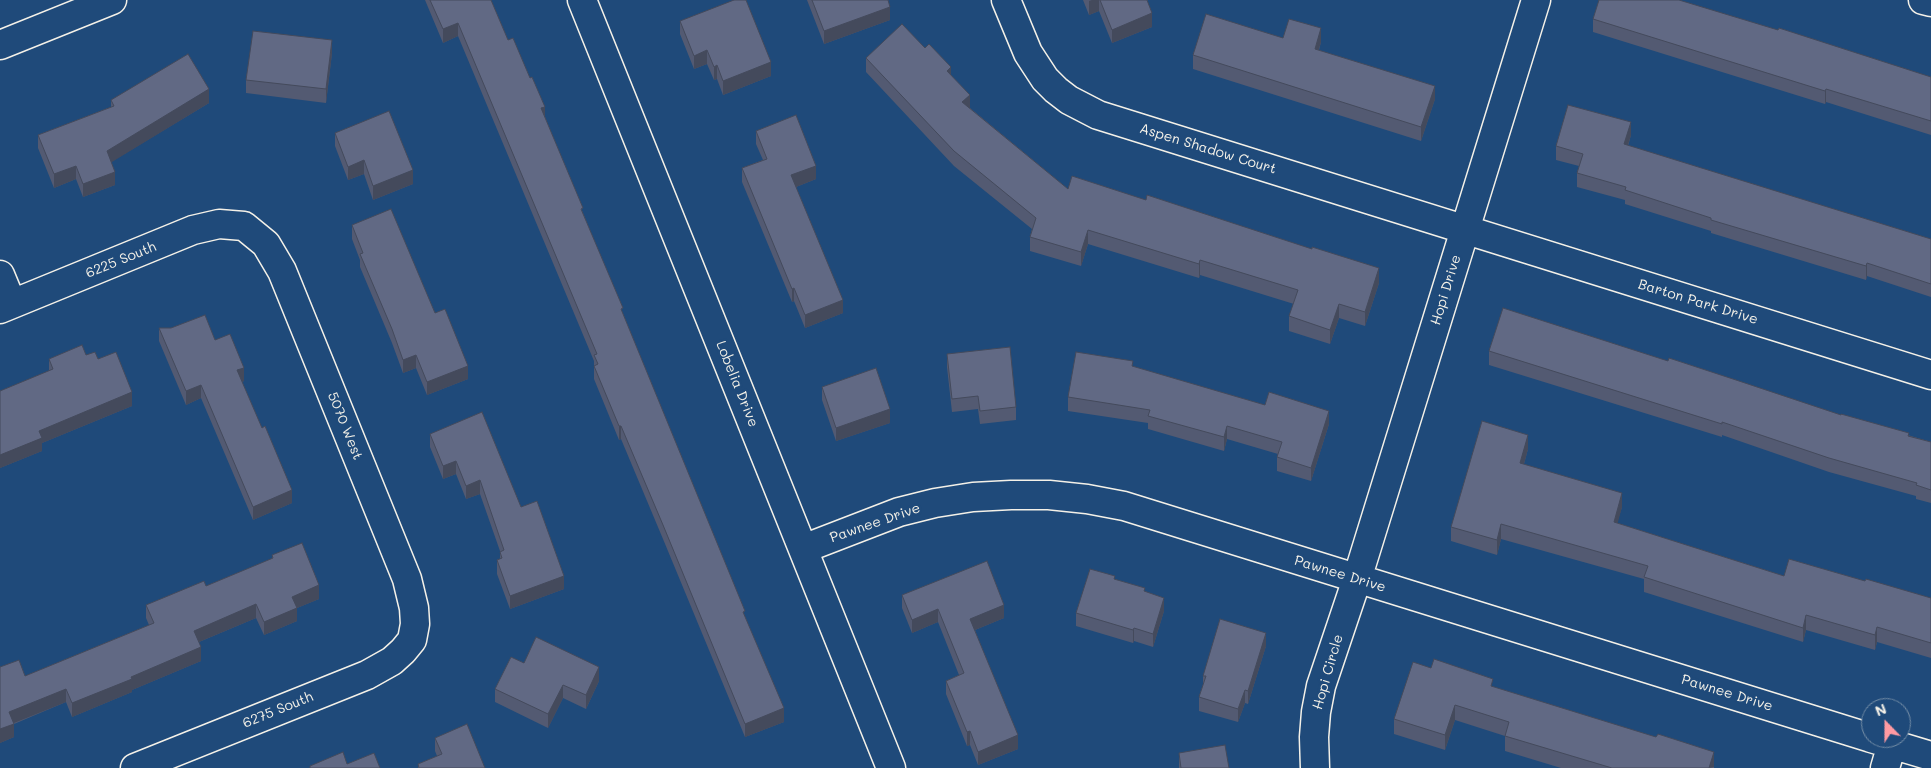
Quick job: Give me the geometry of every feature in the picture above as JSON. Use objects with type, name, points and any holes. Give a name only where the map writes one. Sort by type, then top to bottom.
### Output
[{"type":"street","points":[[0,45],[112,0]]},
{"type":"street","name":"Lobelia Drive","points":[[582,0],[891,768]]},
{"type":"street","name":"Aspen Shadow Court","points":[[1006,0],[1036,66],[1056,90],[1083,108],[1098,115],[1465,229]]},
{"type":"street","name":"Hopi Drive","points":[[1357,579],[1536,0]]},
{"type":"street","points":[[1923,0],[1931,2]]},
{"type":"street","name":"6225 South","points":[[6,307],[193,230],[219,224],[244,226]]},
{"type":"street","name":"5070 West","points":[[244,226],[266,244],[282,271],[407,579],[414,608],[415,624],[412,640]]},
{"type":"street","name":"Barton Park Drive","points":[[1465,229],[1931,375]]},
{"type":"street","points":[[0,275],[6,307]]},
{"type":"street","name":"Pawnee Drive","points":[[803,549],[898,512],[935,503],[973,497],[1049,495],[1087,498],[1124,506],[1357,579],[1861,741]]},
{"type":"street","name":"Hopi Circle","points":[[1315,768],[1314,737],[1321,686],[1357,579]]},
{"type":"street","name":"6275 South","points":[[135,768],[379,669],[403,652],[412,640]]},
{"type":"street","name":"Pawnee Drive","points":[[1886,748],[1931,756]]},
{"type":"building","points":[[430,0],[491,0],[508,40],[513,38],[545,107],[541,108],[583,208],[581,209],[745,611],[743,612],[784,708],[745,724],[663,525],[594,366],[598,364],[594,355],[597,354],[458,23],[443,29]]},
{"type":"building","points":[[734,0],[746,0],[771,62],[723,81],[717,65],[714,67],[707,50],[694,56],[680,21]]},
{"type":"building","points":[[812,0],[888,0],[890,7],[824,31]]},
{"type":"building","points":[[1100,0],[1147,0],[1152,13],[1112,30]]},
{"type":"building","points":[[1599,0],[1679,0],[1778,30],[1779,28],[1931,77],[1931,121],[1826,89],[1825,91],[1593,19]]},
{"type":"building","points":[[1206,14],[1283,38],[1289,19],[1321,28],[1315,49],[1435,86],[1421,127],[1193,55]]},
{"type":"building","points":[[902,24],[925,48],[929,44],[951,67],[947,71],[970,95],[962,102],[1068,189],[1072,176],[1146,200],[1147,195],[1312,249],[1312,247],[1379,268],[1365,312],[1339,304],[1330,330],[1289,316],[1298,290],[1200,260],[1199,264],[1088,230],[1081,252],[1030,237],[1036,218],[954,151],[866,58]]},
{"type":"building","points":[[253,31],[332,40],[326,89],[246,80]]},
{"type":"building","points":[[188,54],[209,89],[107,151],[115,172],[83,184],[76,166],[54,174],[38,135],[114,106],[111,100]]},
{"type":"building","points":[[1568,105],[1631,122],[1624,144],[1931,239],[1931,284],[1867,263],[1866,266],[1711,220],[1711,218],[1625,190],[1626,187],[1577,173],[1583,154],[1556,146]]},
{"type":"building","points":[[389,111],[413,170],[373,186],[364,160],[348,167],[335,133]]},
{"type":"building","points":[[796,115],[816,166],[791,175],[843,300],[805,315],[794,288],[792,289],[742,168],[767,159],[756,131]]},
{"type":"building","points":[[391,209],[435,313],[445,309],[468,366],[427,382],[416,355],[403,360],[360,254],[363,253],[352,225]]},
{"type":"building","points":[[1503,308],[1668,361],[1669,358],[1841,415],[1909,433],[1908,436],[1931,442],[1931,490],[1916,485],[1917,483],[1829,458],[1722,422],[1722,424],[1489,351]]},
{"type":"building","points":[[205,315],[215,340],[230,334],[244,368],[237,370],[262,428],[265,426],[292,490],[253,507],[201,385],[186,391],[159,328],[171,328]]},
{"type":"building","points":[[82,345],[86,355],[95,352],[98,359],[116,352],[132,392],[39,431],[42,438],[0,455],[0,391],[53,369],[49,359]]},
{"type":"building","points":[[1010,347],[1016,407],[980,411],[978,396],[952,399],[947,354]]},
{"type":"building","points":[[1076,352],[1133,361],[1132,366],[1265,405],[1269,392],[1329,411],[1311,468],[1277,457],[1282,442],[1227,426],[1224,437],[1148,416],[1150,410],[1068,397]]},
{"type":"building","points":[[876,368],[890,409],[836,428],[822,387]]},
{"type":"building","points":[[482,412],[521,507],[537,501],[564,576],[510,596],[497,560],[502,558],[500,552],[504,550],[480,480],[466,486],[456,461],[443,466],[430,434]]},
{"type":"building","points":[[1482,421],[1528,435],[1520,463],[1622,493],[1614,522],[1784,576],[1789,559],[1931,598],[1931,643],[1877,627],[1875,635],[1806,615],[1803,628],[1644,577],[1648,566],[1501,524],[1497,540],[1451,527]]},
{"type":"building","points":[[302,543],[319,585],[292,597],[297,608],[264,622],[256,604],[194,631],[201,647],[131,677],[132,679],[72,703],[66,689],[9,712],[14,724],[0,729],[0,667],[19,660],[25,676],[154,623],[146,605],[204,581],[206,586],[273,558],[272,555]]},
{"type":"building","points":[[987,561],[1004,605],[970,619],[1018,735],[978,752],[970,731],[967,732],[946,681],[964,673],[938,609],[912,620],[902,595]]},
{"type":"building","points":[[1090,569],[1115,576],[1114,579],[1145,588],[1144,591],[1164,598],[1153,634],[1076,613]]},
{"type":"building","points":[[1220,619],[1266,633],[1248,691],[1245,690],[1238,709],[1199,697],[1206,676],[1203,676]]},
{"type":"building","points":[[536,637],[599,667],[586,695],[563,685],[548,714],[495,689],[511,657],[524,663]]},
{"type":"building","points":[[1434,659],[1493,679],[1491,686],[1656,737],[1658,734],[1714,752],[1709,768],[1612,768],[1505,736],[1509,722],[1455,705],[1445,735],[1394,719],[1413,662],[1431,668]]},
{"type":"building","points":[[467,724],[485,768],[419,768],[418,764],[442,754],[435,738]]},
{"type":"building","points":[[1225,745],[1229,768],[1181,768],[1179,753]]},
{"type":"building","points":[[343,752],[347,764],[374,753],[380,768],[310,768],[310,766]]}]
